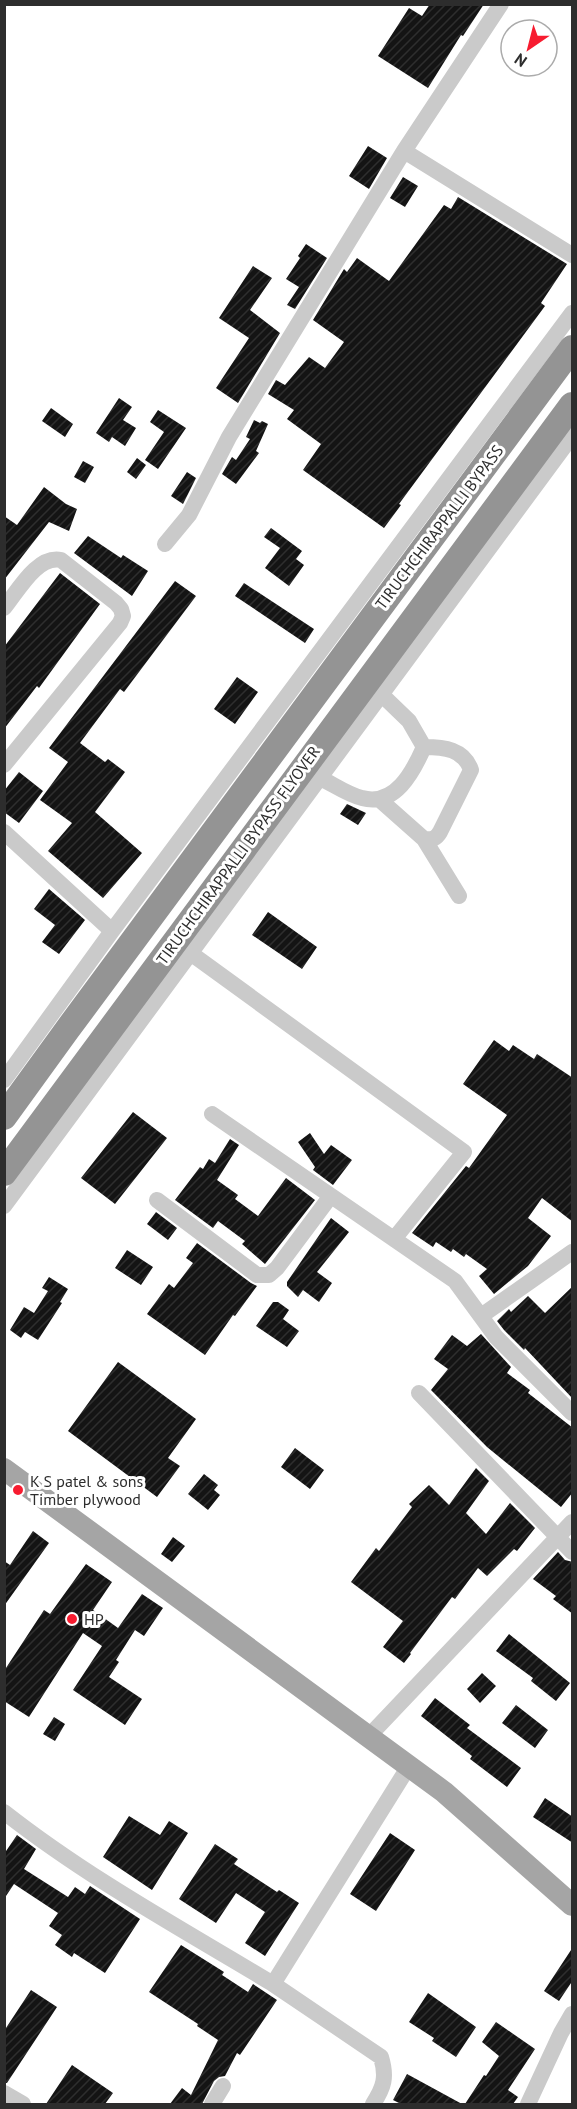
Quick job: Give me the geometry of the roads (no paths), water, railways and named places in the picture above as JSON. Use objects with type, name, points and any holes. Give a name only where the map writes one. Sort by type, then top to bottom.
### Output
[{"type":"highway","name":"TIRUCHCHIRAPPALLI BYPASS","points":[[306,706],[573,348]]},
{"type":"highway","name":"TIRUCHCHIRAPPALLI BYPASS","points":[[473,538],[573,405]]},
{"type":"highway","name":"TIRUCHCHIRAPPALLI BYPASS FLYOVER","points":[[4,1173],[473,538]]},
{"type":"highway","points":[[473,538],[474,568]]},
{"type":"highway","name":"TIRUCHCHIRAPPALLI BYPASS FLYOVER","points":[[4,1117],[306,706]]},
{"type":"main road","points":[[4,1468],[444,1792],[573,1905]]},
{"type":"street","points":[[165,544],[189,515],[229,437],[404,151],[501,4]]},
{"type":"street","points":[[404,151],[573,255]]},
{"type":"street","points":[[4,1080],[112,931],[573,314]]},
{"type":"street","points":[[4,1206],[189,952],[573,436]]},
{"type":"street","points":[[4,608],[33,572],[53,558],[61,560],[116,603],[123,616],[120,623],[4,765]]},
{"type":"street","points":[[381,694],[409,720],[424,747]]},
{"type":"street","points":[[320,778],[362,798],[380,800],[392,794],[404,783],[424,747]]},
{"type":"street","points":[[424,747],[442,747],[460,753],[468,761],[471,770],[437,838],[424,839]]},
{"type":"street","points":[[380,800],[424,839],[459,896]]},
{"type":"street","points":[[4,832],[112,931]]},
{"type":"street","points":[[189,952],[464,1152],[394,1239]]},
{"type":"street","points":[[212,1114],[455,1281],[496,1337],[573,1413]]},
{"type":"street","points":[[157,1200],[257,1275],[268,1275],[277,1268],[330,1197]]},
{"type":"street","points":[[481,1316],[571,1257]]},
{"type":"street","points":[[419,1393],[573,1552]]},
{"type":"street","points":[[369,1736],[573,1522]]},
{"type":"street","points":[[273,1984],[409,1766]]},
{"type":"street","points":[[4,1812],[38,1839],[135,1902],[273,1984],[381,2057],[385,2072],[381,2092],[373,2104]]},
{"type":"street","points":[[528,2104],[561,2033],[573,2014]]},
{"type":"street","points":[[212,2104],[223,2086]]},
{"type":"street","points":[[4,2092],[23,2104]]},
{"type":"place","name":"K S patel & sons Timber plywood","points":[[18,1490]]},
{"type":"place","name":"HP","points":[[72,1619]]}]
